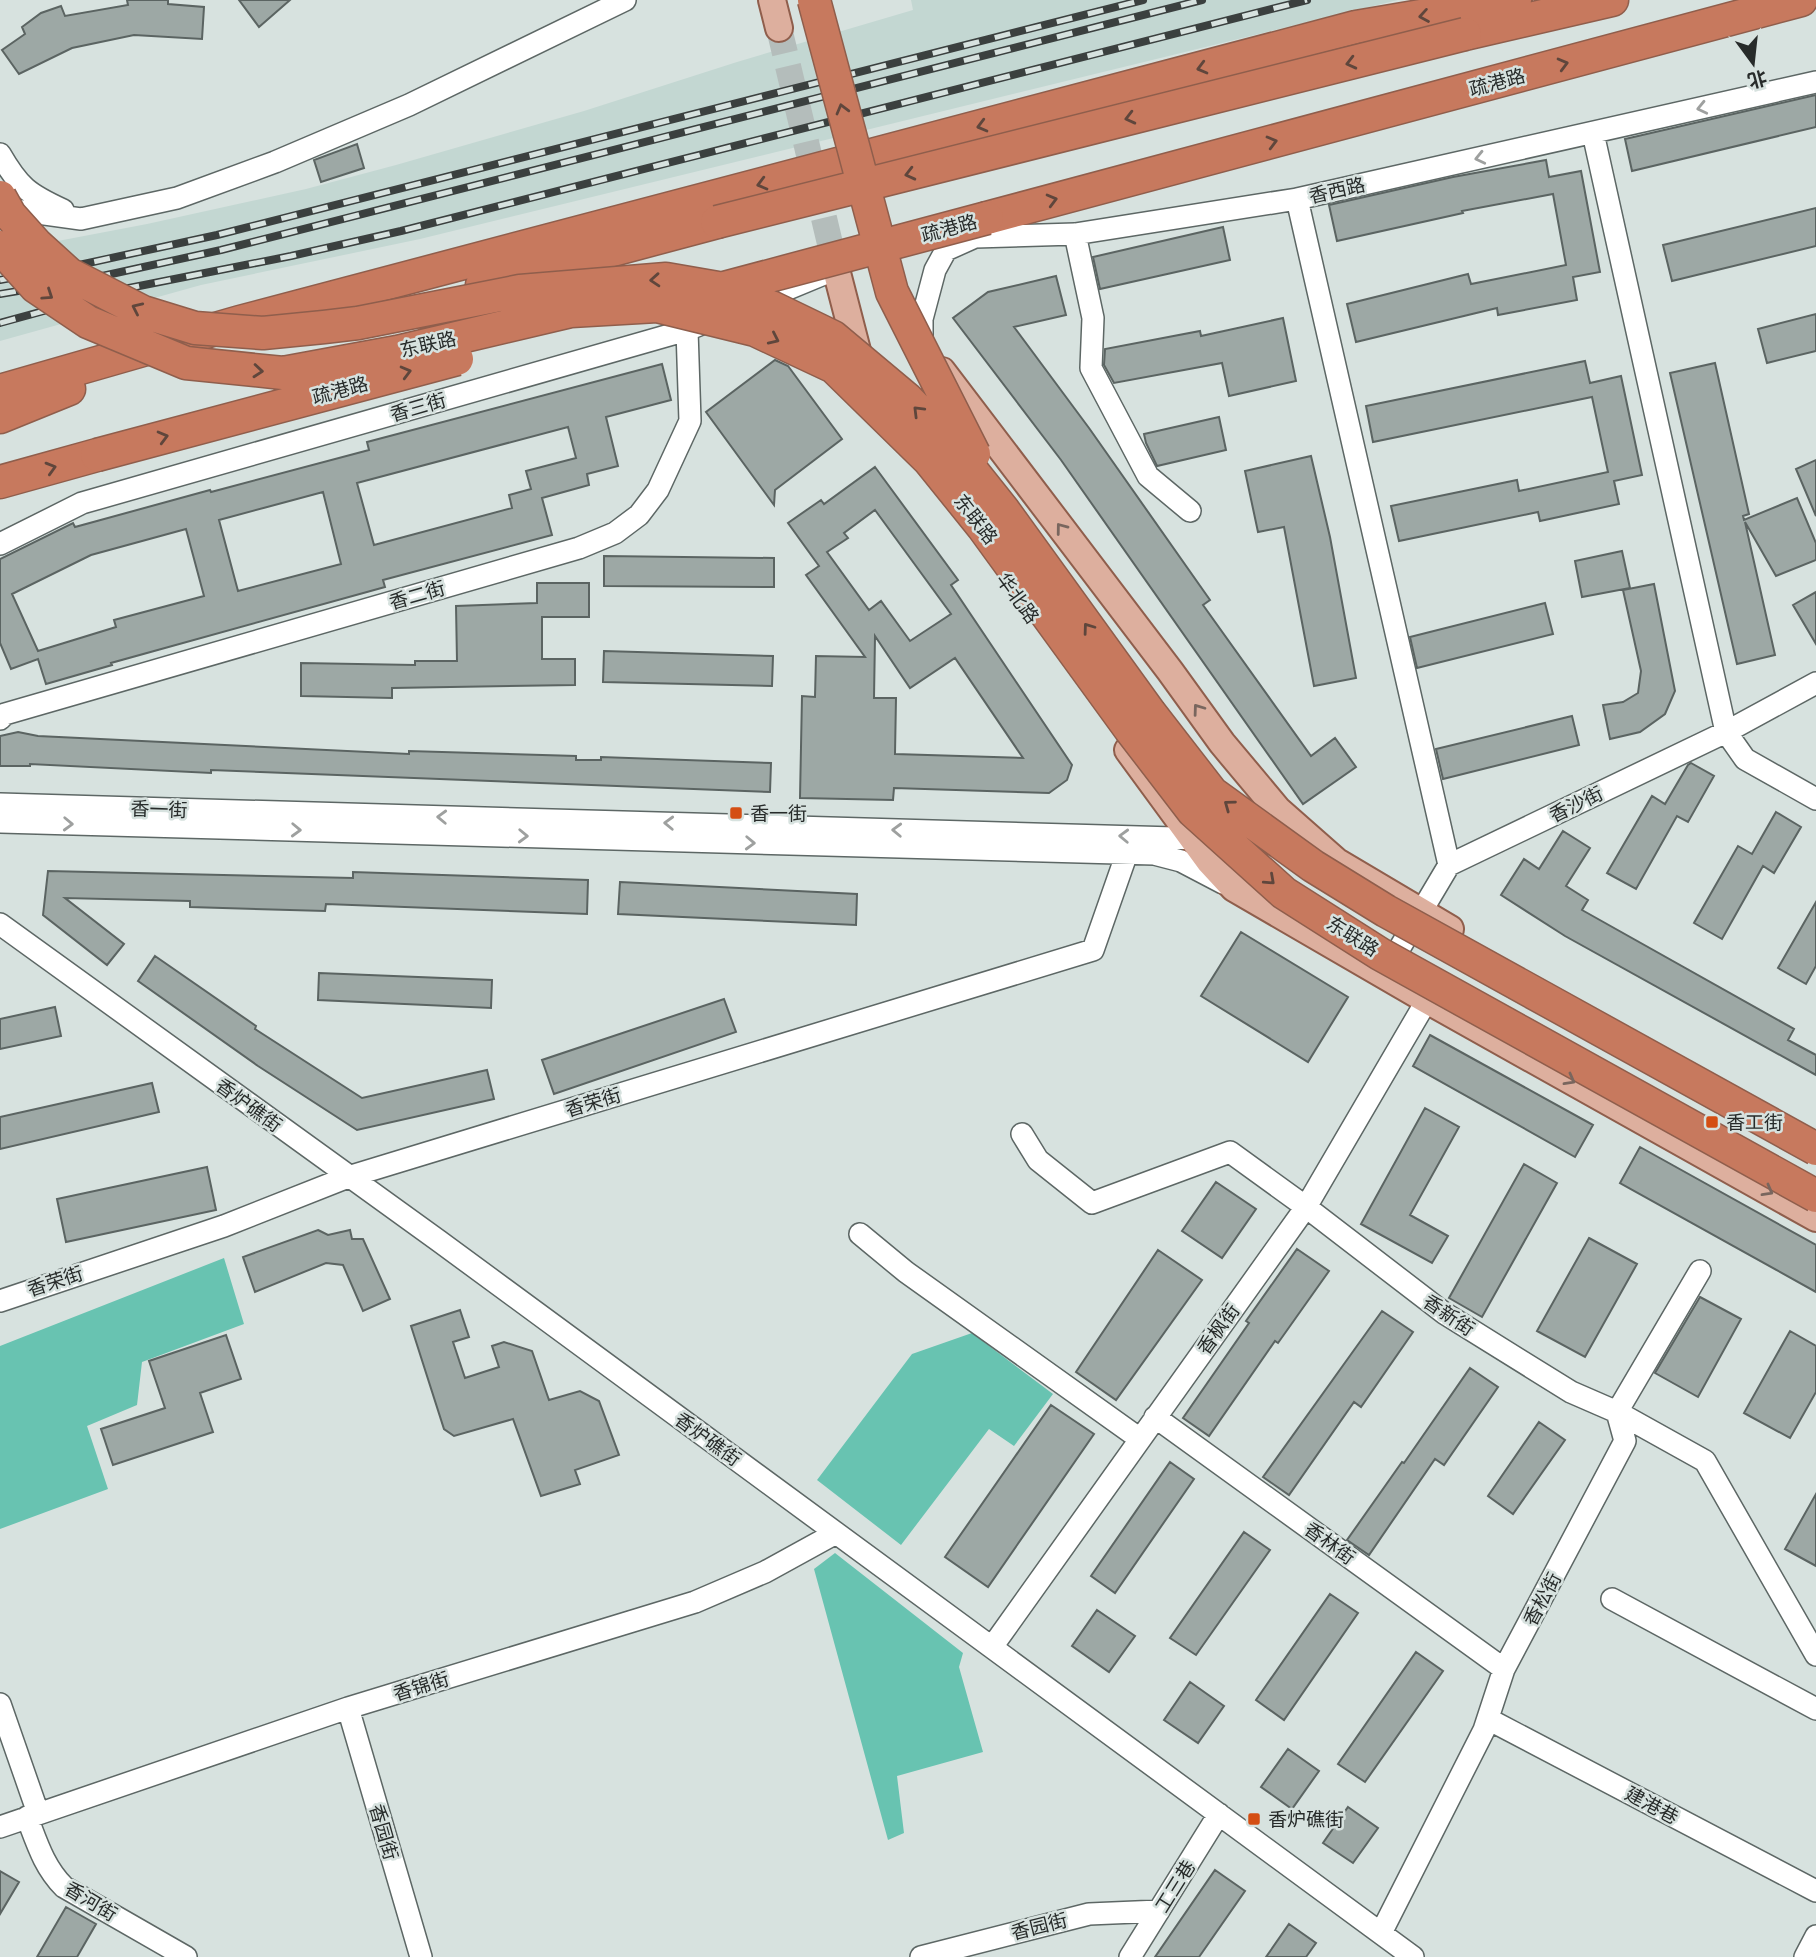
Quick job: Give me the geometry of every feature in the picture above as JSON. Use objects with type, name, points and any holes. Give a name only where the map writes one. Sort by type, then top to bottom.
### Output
[{"type":"highway","points":[[0,391],[240,322],[1356,27],[1515,0]]},
{"type":"highway","points":[[324,327],[717,222],[1465,34],[1612,0]]},
{"type":"highway","name":"疏港路","points":[[1,483],[97,455],[1801,0]]},
{"type":"highway","points":[[825,6],[892,292],[1004,511]]},
{"type":"highway","points":[[1753,13],[1816,16]]},
{"type":"highway","name":"东联路","points":[[0,197],[19,225],[69,274],[143,312],[195,328],[263,333],[324,327],[358,323],[520,291],[666,279],[718,288],[771,307],[833,337],[907,399],[949,442],[1004,511],[1150,713],[1212,793],[1313,866],[1386,911],[1816,1149]]},
{"type":"highway","name":"东联路","points":[[0,247],[36,287],[88,323],[186,363],[283,373],[397,352],[571,311],[657,306],[755,330],[834,366],[929,460],[983,527],[1193,811],[1284,893],[1380,954],[1816,1196]]},
{"type":"highway","points":[[0,417],[240,322]]},
{"type":"main road","points":[[772,0],[779,28]]},
{"type":"main road","points":[[896,260],[922,339],[942,371],[1222,743],[1278,810],[1324,852],[1422,913],[1816,1131]]},
{"type":"main road","name":"华北路","points":[[836,269],[863,372],[898,436],[1192,838],[1234,888],[1383,976],[1816,1218]]},
{"type":"street","points":[[0,208],[81,219],[177,198],[275,162],[409,105],[625,0]]},
{"type":"street","name":"香西路","points":[[922,339],[922,319],[934,270],[946,250],[975,237],[1075,234],[1297,199],[1816,82]]},
{"type":"street","points":[[1593,133],[1726,732],[1745,760],[1816,799]]},
{"type":"street","points":[[0,154],[15,180],[38,199],[81,219]]},
{"type":"street","points":[[1297,199],[1449,865],[1383,976]]},
{"type":"street","points":[[1075,234],[1093,318],[1091,368],[1148,476],[1190,511]]},
{"type":"street","name":"香三街","points":[[0,544],[82,503],[687,330],[836,269]]},
{"type":"street","name":"香二街","points":[[2,713],[579,548],[615,533],[639,515],[658,491],[690,421],[687,330]]},
{"type":"street","name":"香沙街","points":[[1449,865],[1726,732],[1816,683]]},
{"type":"street","name":"香一街","points":[[0,804],[1293,841],[1324,852]]},
{"type":"street","name":"香一街","points":[[0,822],[1154,854],[1181,861],[1234,888]]},
{"type":"street","name":"香荣街","points":[[0,1300],[224,1226],[348,1177],[1093,950],[1127,853]]},
{"type":"street","name":"香炉礁街","points":[[0,924],[1413,1957]]},
{"type":"street","name":"香枫街","points":[[992,1647],[1306,1207],[1427,1000]]},
{"type":"street","name":"香新街","points":[[1022,1134],[1038,1160],[1091,1203],[1230,1152],[1444,1313],[1571,1392],[1617,1412],[1706,1461],[1816,1655]]},
{"type":"street","points":[[860,1234],[906,1272],[1140,1439]]},
{"type":"street","points":[[1617,1412],[1700,1272]]},
{"type":"street","name":"香松街","points":[[1381,1933],[1488,1719],[1504,1669],[1625,1441],[1617,1412]]},
{"type":"street","name":"香林街","points":[[1155,1418],[1504,1669]]},
{"type":"street","name":"香锦街","points":[[0,1827],[348,1708],[695,1602],[765,1572],[836,1533]]},
{"type":"street","points":[[1612,1600],[1816,1709]]},
{"type":"street","name":"香河街","points":[[0,1704],[33,1815],[42,1857],[51,1874],[64,1887],[186,1957]]},
{"type":"street","name":"香园街","points":[[348,1708],[421,1957]]},
{"type":"street","name":"建港巷","points":[[1488,1719],[1816,1891]]},
{"type":"street","name":"工三巷","points":[[1130,1957],[1219,1814]]},
{"type":"street","name":"香园街","points":[[921,1957],[1089,1914],[1159,1911]]},
{"type":"street","points":[[1805,1957],[1816,1936]]},
{"type":"shaded area","points":[[911,0],[1398,0],[420,239],[201,285],[0,341],[0,252],[147,224],[306,189],[396,165],[584,111],[913,10]]},
{"type":"green space","points":[[224,1258],[244,1324],[142,1362],[137,1405],[87,1426],[108,1489],[0,1529],[0,1346]]},
{"type":"green space","points":[[972,1333],[1053,1394],[1014,1446],[989,1429],[901,1545],[817,1480],[912,1354]]},
{"type":"green space","points":[[835,1553],[963,1653],[959,1667],[983,1752],[897,1776],[904,1833],[888,1840],[814,1569]]},
{"type":"building","points":[[127,0],[168,0],[168,4],[204,7],[202,39],[134,35],[72,48],[19,74],[2,50],[25,34],[22,27],[41,13],[61,6],[65,16],[128,5]]},
{"type":"building","points":[[239,0],[290,0],[259,27]]},
{"type":"building","points":[[1816,95],[1816,127],[1632,171],[1625,139]]},
{"type":"building","points":[[357,144],[364,168],[321,182],[314,160]]},
{"type":"building","points":[[1546,160],[1549,177],[1581,171],[1600,272],[1573,277],[1577,300],[1498,315],[1497,308],[1356,342],[1347,304],[1468,274],[1471,284],[1566,265],[1553,194],[1462,211],[1463,213],[1337,241],[1329,205],[1453,177]]},
{"type":"building","points":[[1816,208],[1816,246],[1672,281],[1663,245]]},
{"type":"building","points":[[1223,227],[1230,260],[1100,289],[1093,257]]},
{"type":"building","points":[[1056,276],[1066,315],[1014,327],[1210,600],[1203,605],[1311,756],[1335,738],[1356,767],[1303,804],[1061,460],[953,318],[988,292]]},
{"type":"building","points":[[1816,314],[1816,351],[1767,363],[1758,329]]},
{"type":"building","points":[[1283,318],[1296,381],[1229,396],[1222,363],[1114,383],[1104,365],[1105,349],[1200,331],[1201,336]]},
{"type":"building","points":[[775,360],[788,366],[842,439],[775,490],[774,505],[706,412]]},
{"type":"building","points":[[1585,361],[1590,383],[1621,376],[1642,475],[1614,481],[1619,504],[1540,521],[1538,512],[1399,541],[1391,506],[1517,480],[1519,491],[1608,472],[1592,397],[1373,442],[1366,406]]},
{"type":"building","points":[[1715,363],[1749,514],[1743,516],[1744,520],[1797,498],[1816,543],[1816,560],[1776,576],[1745,522],[1775,655],[1737,664],[1670,373]]},
{"type":"building","points":[[662,364],[671,400],[606,417],[618,466],[587,474],[589,485],[542,498],[552,535],[383,580],[385,587],[111,663],[112,665],[46,684],[38,659],[11,669],[0,643],[0,559],[73,523],[75,527],[369,450],[367,442]],"holes":[[[568,427],[576,458],[526,471],[531,489],[509,495],[512,508],[374,545],[357,483]],[[323,492],[341,564],[238,591],[219,520]],[[186,529],[204,596],[114,620],[116,627],[38,651],[12,594],[91,555]]]},
{"type":"building","points":[[1219,417],[1226,450],[1157,466],[1144,434]]},
{"type":"building","points":[[1311,456],[1330,537],[1356,678],[1314,686],[1284,527],[1258,532],[1245,471]]},
{"type":"building","points":[[1816,460],[1816,516],[1796,469]]},
{"type":"building","points":[[875,467],[958,580],[951,585],[1072,765],[1067,780],[1049,793],[894,788],[893,800],[800,798],[802,696],[815,697],[816,656],[865,657],[806,575],[819,566],[788,523],[821,500],[824,504]],"holes":[[[875,510],[951,614],[910,641],[881,601],[869,610],[827,552],[848,538],[844,533]],[[875,636],[910,688],[955,658],[1023,758],[895,754],[896,698],[874,698]]]},
{"type":"building","points":[[1622,551],[1630,588],[1582,597],[1575,561]]},
{"type":"building","points":[[604,556],[774,558],[774,587],[604,586]]},
{"type":"building","points":[[537,583],[589,583],[589,617],[542,617],[542,659],[575,659],[575,685],[392,688],[392,698],[301,696],[301,663],[415,665],[415,661],[457,661],[456,606],[537,603]]},
{"type":"building","points":[[1654,584],[1675,691],[1665,714],[1640,732],[1610,739],[1603,705],[1623,702],[1638,693],[1641,671],[1623,590]]},
{"type":"building","points":[[1816,592],[1816,644],[1793,605]]},
{"type":"building","points":[[1545,603],[1553,634],[1417,668],[1410,637]]},
{"type":"building","points":[[604,651],[773,656],[772,686],[603,682]]},
{"type":"building","points":[[1572,716],[1579,745],[1443,779],[1436,749]]},
{"type":"building","points":[[18,732],[38,736],[409,754],[409,751],[576,756],[576,760],[601,760],[601,757],[771,763],[770,792],[211,770],[211,773],[30,764],[0,766],[0,736]]},
{"type":"building","points":[[1691,763],[1714,776],[1688,822],[1677,816],[1636,889],[1607,873],[1652,796],[1665,804]]},
{"type":"building","points":[[1776,812],[1801,827],[1774,873],[1763,866],[1722,939],[1694,923],[1738,846],[1752,854]]},
{"type":"building","points":[[1563,831],[1590,848],[1566,886],[1588,900],[1582,910],[1794,1029],[1788,1040],[1816,1055],[1816,1075],[1565,936],[1501,895],[1524,859],[1539,869]]},
{"type":"building","points":[[48,871],[353,878],[353,872],[588,880],[587,914],[326,904],[325,911],[190,907],[190,901],[65,898],[124,944],[107,965],[43,915]]},
{"type":"building","points":[[620,882],[857,894],[856,925],[618,914]]},
{"type":"building","points":[[1816,902],[1816,966],[1806,984],[1778,968]]},
{"type":"building","points":[[1241,932],[1348,997],[1308,1062],[1201,996]]},
{"type":"building","points":[[155,956],[256,1026],[255,1029],[362,1098],[487,1070],[494,1099],[357,1130],[258,1066],[138,981]]},
{"type":"building","points":[[319,973],[492,980],[491,1008],[318,1000]]},
{"type":"building","points":[[724,999],[736,1032],[554,1094],[542,1060]]},
{"type":"building","points":[[55,1007],[61,1036],[0,1049],[0,1019]]},
{"type":"building","points":[[1430,1035],[1593,1125],[1575,1157],[1413,1066]]},
{"type":"building","points":[[152,1083],[159,1112],[0,1149],[0,1117]]},
{"type":"building","points":[[1425,1108],[1459,1127],[1410,1215],[1448,1236],[1432,1263],[1361,1224]]},
{"type":"building","points":[[1640,1147],[1816,1245],[1816,1292],[1620,1183]]},
{"type":"building","points":[[1524,1164],[1557,1183],[1482,1317],[1449,1298]]},
{"type":"building","points":[[207,1167],[216,1210],[66,1242],[57,1199]]},
{"type":"building","points":[[1216,1182],[1256,1209],[1222,1258],[1182,1231]]},
{"type":"building","points":[[318,1230],[328,1235],[350,1230],[352,1239],[363,1239],[390,1299],[363,1311],[343,1265],[326,1263],[255,1292],[243,1257]]},
{"type":"building","points":[[1589,1238],[1637,1264],[1585,1357],[1537,1331]]},
{"type":"building","points":[[1297,1249],[1329,1271],[1278,1343],[1275,1341],[1209,1436],[1183,1418]]},
{"type":"building","points":[[1158,1250],[1202,1280],[1116,1400],[1076,1372]]},
{"type":"building","points":[[1700,1297],[1741,1319],[1698,1397],[1655,1373]]},
{"type":"building","points":[[460,1310],[469,1337],[453,1342],[465,1378],[499,1367],[492,1346],[504,1342],[532,1351],[549,1400],[580,1391],[599,1401],[619,1455],[575,1470],[580,1484],[541,1496],[513,1419],[454,1436],[444,1429],[411,1326]]},
{"type":"building","points":[[1382,1311],[1413,1332],[1361,1407],[1354,1402],[1289,1495],[1263,1477]]},
{"type":"building","points":[[1790,1331],[1816,1346],[1816,1392],[1790,1438],[1744,1413]]},
{"type":"building","points":[[226,1335],[241,1379],[200,1393],[213,1432],[113,1465],[101,1429],[165,1408],[149,1361]]},
{"type":"building","points":[[1470,1368],[1498,1387],[1444,1465],[1435,1459],[1369,1555],[1347,1540]]},
{"type":"building","points":[[1051,1405],[1094,1434],[988,1587],[945,1557]]},
{"type":"building","points":[[1539,1422],[1565,1440],[1513,1514],[1488,1496]]},
{"type":"building","points":[[1170,1462],[1194,1479],[1115,1593],[1091,1576]]},
{"type":"building","points":[[1816,1494],[1816,1566],[1785,1549]]},
{"type":"building","points":[[1244,1532],[1270,1550],[1196,1655],[1170,1638]]},
{"type":"building","points":[[1330,1594],[1358,1613],[1284,1720],[1256,1700]]},
{"type":"building","points":[[1097,1610],[1135,1636],[1109,1672],[1072,1646]]},
{"type":"building","points":[[1416,1652],[1443,1671],[1365,1782],[1338,1764]]},
{"type":"building","points":[[1190,1682],[1224,1706],[1198,1743],[1164,1720]]},
{"type":"building","points":[[1288,1749],[1319,1771],[1292,1809],[1261,1787]]},
{"type":"building","points":[[1348,1807],[1378,1828],[1353,1863],[1323,1843]]},
{"type":"building","points":[[1215,1870],[1245,1891],[1199,1957],[1155,1957]]},
{"type":"building","points":[[0,1871],[19,1882],[0,1914]]},
{"type":"building","points":[[66,1907],[96,1924],[77,1957],[37,1957]]},
{"type":"building","points":[[1289,1924],[1316,1943],[1306,1957],[1266,1957]]},
{"type":"tunnel","points":[[779,28],[836,269]]},
{"type":"railway","points":[[0,280],[217,235],[1143,0]]},
{"type":"railway","points":[[0,294],[84,280],[221,250],[1202,0]]},
{"type":"railway","points":[[0,323],[124,289],[401,231],[1307,0]]},
{"type":"place","name":"香一街","points":[[736,813]]},
{"type":"place","name":"香工街","points":[[1712,1122]]},
{"type":"place","name":"香炉礁街","points":[[1254,1819]]}]
